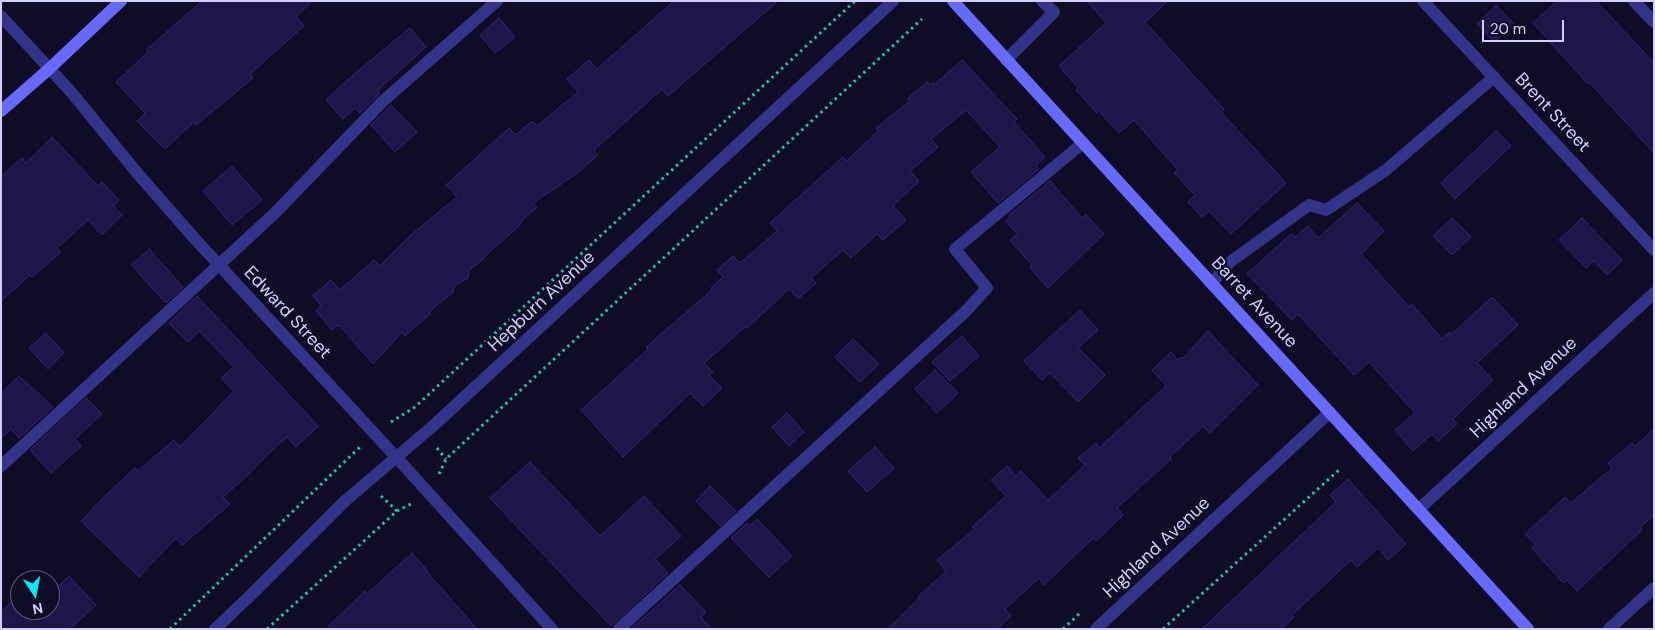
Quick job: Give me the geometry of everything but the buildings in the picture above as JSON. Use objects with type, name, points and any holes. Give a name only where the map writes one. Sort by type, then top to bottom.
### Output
[{"type":"street","points":[[1,111],[49,69],[120,1]]},
{"type":"street","points":[[1,466],[275,213],[382,102],[497,1]]},
{"type":"street","name":"Hepburn Avenue","points":[[215,629],[345,501],[440,419],[893,1]]},
{"type":"street","name":"Barret Avenue","points":[[953,1],[1528,629]]},
{"type":"street","points":[[1006,60],[1054,12],[1042,1]]},
{"type":"street","name":"Brent Street","points":[[1423,1],[1654,250]]},
{"type":"street","points":[[1634,1],[1654,22]]},
{"type":"street","name":"Edward Street","points":[[1,16],[72,93],[138,174],[219,265],[374,432],[552,629]]},
{"type":"street","points":[[1212,283],[1230,262],[1309,205],[1326,210],[1386,170],[1494,77]]},
{"type":"street","points":[[619,629],[966,311],[987,288],[955,249],[1083,144]]},
{"type":"street","name":"Highland Avenue","points":[[1419,509],[1654,293]]},
{"type":"street","name":"Highland Avenue","points":[[1096,629],[1330,412]]},
{"type":"street","points":[[1609,629],[1654,588]]},
{"type":"path","points":[[170,629],[374,432],[415,407],[855,1]]},
{"type":"path","points":[[267,629],[397,511],[430,494],[446,459],[922,20]]},
{"type":"path","points":[[1163,629],[1340,469]]}]
